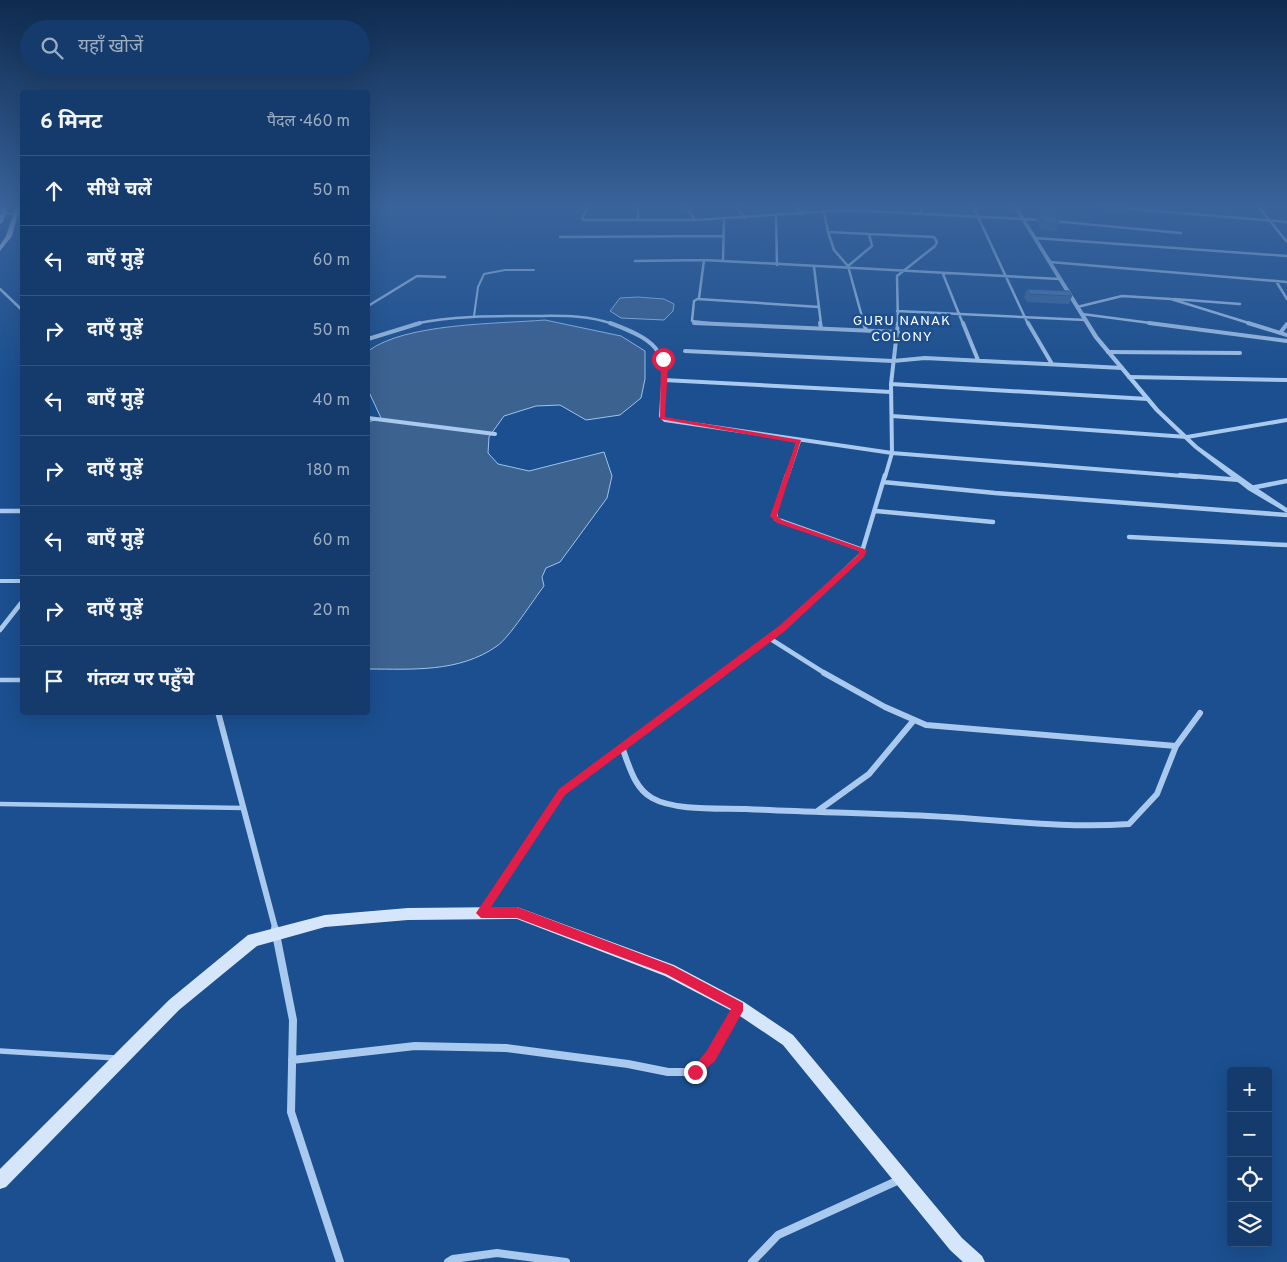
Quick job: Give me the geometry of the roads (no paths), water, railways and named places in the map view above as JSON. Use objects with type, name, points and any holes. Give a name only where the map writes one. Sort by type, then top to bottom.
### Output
[{"type":"main road","points":[[0,1181],[174,1004],[253,940],[325,921],[408,914],[517,913],[669,970],[739,1007],[788,1040],[956,1244],[976,1262]]},
{"type":"street","points":[[703,265],[698,299],[694,301],[692,321],[697,324],[898,332]]},
{"type":"street","points":[[777,265],[849,267],[900,272],[1060,279]]},
{"type":"street","points":[[481,913],[562,792],[769,638],[861,556],[892,453],[892,361],[898,332],[896,288],[900,272],[910,265]]},
{"type":"street","points":[[1000,265],[1024,317],[1052,364]]},
{"type":"street","points":[[1052,265],[1077,307],[1108,352],[1148,399],[1187,438],[1251,488],[1287,511]]},
{"type":"street","points":[[1084,265],[1287,282]]},
{"type":"street","points":[[814,267],[821,328]]},
{"type":"street","points":[[849,267],[866,330]]},
{"type":"street","points":[[942,274],[978,360]]},
{"type":"street","points":[[372,302],[417,276],[445,277]]},
{"type":"street","points":[[1276,281],[1287,299]]},
{"type":"street","points":[[0,288],[20,308]]},
{"type":"street","points":[[1077,307],[1122,296],[1183,298],[1240,304]]},
{"type":"street","points":[[698,299],[819,308]]},
{"type":"street","points":[[1171,299],[1287,335]]},
{"type":"street","points":[[897,311],[1024,317],[1084,317],[1287,341]]},
{"type":"street","points":[[370,338],[412,323],[474,316],[585,316],[619,326],[659,352],[665,366],[661,416],[665,420],[799,441],[892,453],[1241,480]]},
{"type":"street","points":[[1280,333],[1287,324]]},
{"type":"street","points":[[685,351],[892,361],[925,358],[978,360],[1122,368]]},
{"type":"street","points":[[1108,352],[1240,353]]},
{"type":"street","points":[[1129,377],[1287,380]]},
{"type":"street","points":[[664,380],[891,392]]},
{"type":"street","points":[[891,384],[1148,399]]},
{"type":"street","points":[[892,416],[1187,438],[1287,420]]},
{"type":"street","points":[[370,418],[495,434]]},
{"type":"street","points":[[1280,422],[1287,426]]},
{"type":"street","points":[[799,441],[774,516],[780,521],[863,550]]},
{"type":"street","points":[[1251,488],[1287,480]]},
{"type":"street","points":[[883,482],[995,493],[1287,515]]},
{"type":"street","points":[[0,511],[20,511]]},
{"type":"street","points":[[876,511],[993,522]]},
{"type":"street","points":[[1129,537],[1287,545]]},
{"type":"street","points":[[0,630],[20,605]]},
{"type":"street","points":[[769,638],[860,695],[893,712],[926,725],[1176,746]]},
{"type":"street","points":[[622,748],[634,778],[643,792],[653,799],[670,804],[711,808],[819,810],[1089,827],[1129,824],[1157,794],[1176,746],[1200,712]]},
{"type":"street","points":[[219,715],[277,935],[293,1020],[291,1112],[340,1262]]},
{"type":"street","points":[[819,810],[869,774],[914,720]]},
{"type":"street","points":[[292,1060],[415,1046],[506,1048],[628,1064],[668,1072],[695,1072],[710,1057],[739,1007]]},
{"type":"street","points":[[752,1262],[778,1235],[902,1178]]},
{"type":"street","points":[[448,1262],[453,1259],[497,1253],[566,1262]]},
{"type":"lane","points":[[474,316],[480,280],[484,274],[493,271],[534,270]]},
{"type":"lane","points":[[0,581],[20,581]]},
{"type":"lane","points":[[0,680],[20,680]]},
{"type":"lane","points":[[0,804],[244,808]]},
{"type":"lane","points":[[0,1051],[121,1058]]},
{"type":"water","points":[[620,298],[664,299],[674,304],[673,311],[664,320],[621,318],[610,311]]},
{"type":"water","points":[[545,320],[621,336],[645,351],[645,379],[641,398],[620,415],[586,420],[560,405],[536,406],[504,416],[489,437],[488,453],[498,464],[529,471],[604,452],[612,476],[607,498],[560,562],[546,568],[542,577],[544,586],[515,627],[497,646],[482,655],[451,665],[418,669],[370,669],[370,421],[381,418],[370,394],[370,350],[405,335],[452,326]]},
{"type":"district","name":"GURU NANAK COLONY","points":[[902,328]]}]
